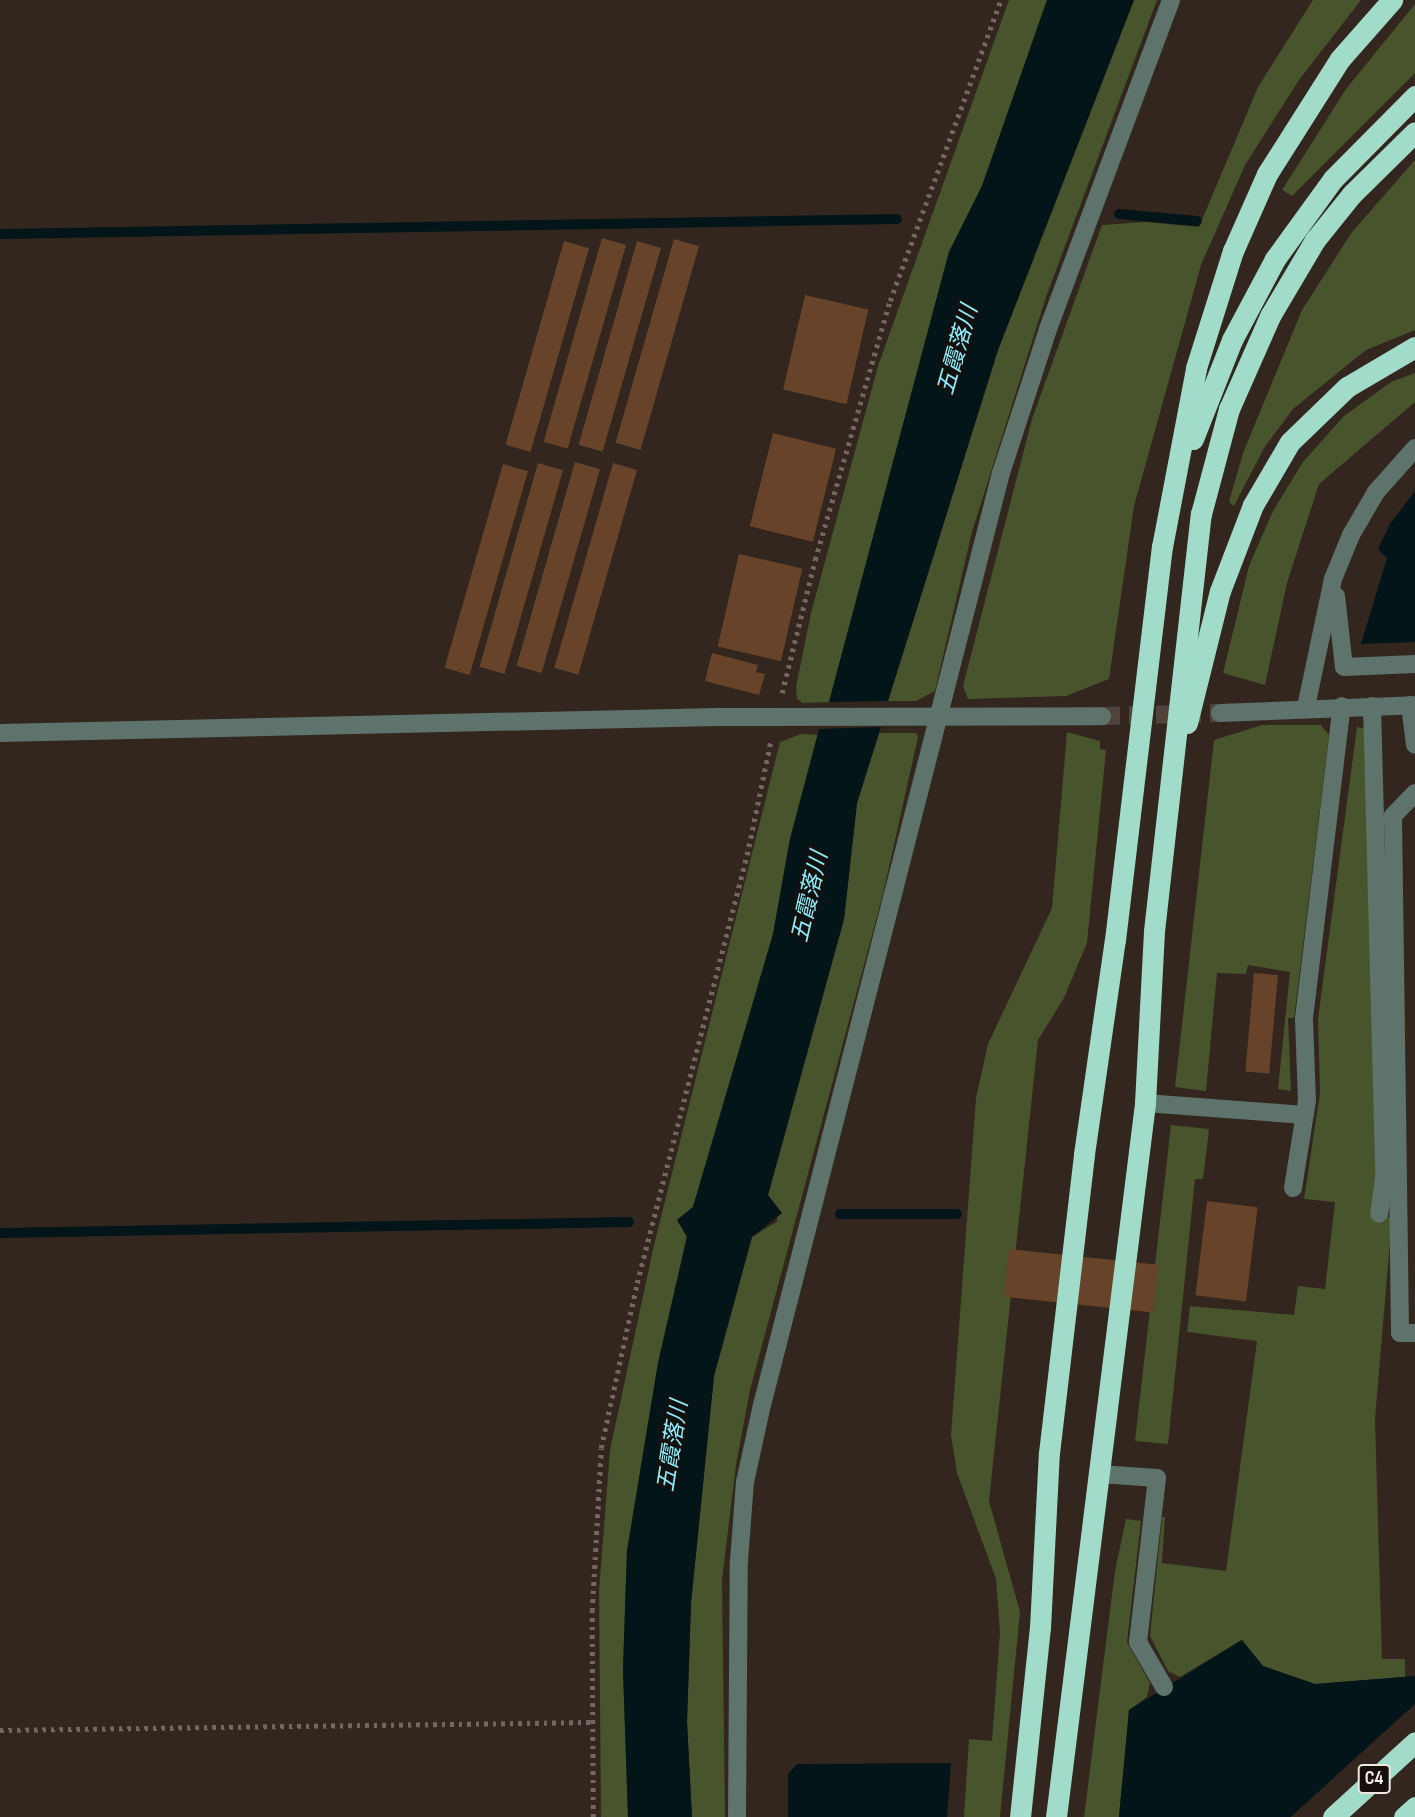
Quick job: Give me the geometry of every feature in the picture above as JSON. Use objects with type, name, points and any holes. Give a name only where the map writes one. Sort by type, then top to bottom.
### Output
[{"type":"highway","points":[[1020,1817],[1040,1628],[1051,1439],[1152,617],[1196,368],[1238,240],[1301,116],[1340,59],[1392,0]]},
{"type":"highway","points":[[1175,486],[1232,340],[1275,259],[1310,208],[1367,141],[1415,96]]},
{"type":"highway","points":[[1056,1817],[1145,1103],[1154,932],[1193,554],[1229,409],[1270,316],[1315,240],[1384,160],[1415,132]]},
{"type":"highway","points":[[1168,802],[1220,591],[1253,505],[1300,432],[1347,387],[1415,347]]},
{"type":"highway","name":"C4","points":[[1333,1817],[1415,1742]]},
{"type":"highway","points":[[1406,1817],[1415,1808]]},
{"type":"street","points":[[737,1817],[738,1587],[745,1482],[1001,473],[1035,368],[1171,0]]},
{"type":"street","points":[[1306,707],[1333,579],[1351,535],[1376,492],[1415,448]]},
{"type":"street","points":[[1333,579],[1344,667],[1415,664]]},
{"type":"street","points":[[1220,713],[1306,707],[1413,705],[1415,745]]},
{"type":"street","points":[[1293,1188],[1305,1115],[1304,1018],[1342,706]]},
{"type":"street","points":[[1372,706],[1384,1179],[1379,1214]]},
{"type":"street","points":[[0,733],[913,714],[1102,716]]},
{"type":"street","points":[[1415,793],[1393,816],[1400,1333],[1415,1333]]},
{"type":"street","points":[[1145,1103],[1305,1115]]},
{"type":"street","points":[[1100,1474],[1157,1478],[1138,1642],[1164,1687]]},
{"type":"path","points":[[593,1817],[592,1722],[601,1448],[637,1283],[747,855],[776,717],[815,560],[890,301],[1001,0]]},
{"type":"path","points":[[0,1730],[592,1722]]},
{"type":"green space","points":[[1009,0],[1047,0],[982,186],[949,252],[829,702],[803,703],[797,699],[796,687],[811,613],[878,366]]},
{"type":"green space","points":[[1134,0],[1157,0],[1046,297],[972,532],[935,691],[916,701],[888,701],[998,350]]},
{"type":"green space","points":[[1313,0],[1361,0],[1299,80],[1245,165],[1201,265],[1134,506],[1109,679],[1066,696],[968,699],[963,686],[1032,419],[1102,225],[1146,222],[1199,227],[1258,87]]},
{"type":"green space","points":[[1415,4],[1415,73],[1292,196],[1282,190],[1346,89]]},
{"type":"green space","points":[[1415,160],[1415,330],[1366,350],[1293,409],[1264,448],[1234,506],[1229,502],[1243,453],[1302,310],[1352,232]]},
{"type":"green space","points":[[1415,373],[1415,402],[1319,484],[1287,583],[1265,685],[1223,673],[1249,566],[1273,511],[1303,462],[1344,416],[1391,382]]},
{"type":"green space","points":[[1262,725],[1321,725],[1329,735],[1294,1018],[1288,1018],[1291,1091],[1278,1089],[1290,972],[1248,965],[1246,974],[1217,973],[1206,1091],[1175,1087],[1214,740]]},
{"type":"green space","points":[[1357,727],[1366,729],[1379,1214],[1392,1218],[1375,1419],[1382,1659],[1405,1659],[1405,1677],[1315,1684],[1263,1666],[1241,1640],[1180,1677],[1168,1671],[1150,1636],[1162,1517],[1165,1517],[1162,1563],[1226,1571],[1257,1341],[1187,1332],[1190,1306],[1294,1315],[1298,1286],[1325,1289],[1335,1202],[1304,1199],[1320,1093],[1318,1019]]},
{"type":"green space","points":[[1067,732],[1100,741],[1100,749],[1106,750],[1087,943],[1064,998],[1038,1040],[989,1501],[1020,1612],[1000,1817],[964,1817],[969,1739],[992,1741],[1000,1633],[996,1579],[957,1473],[951,1435],[976,1098],[988,1044],[1052,908]]},
{"type":"green space","points":[[879,733],[916,733],[918,737],[883,894],[750,1390],[736,1465],[722,1580],[725,1817],[692,1817],[687,1722],[691,1603],[714,1376],[752,1237],[778,1221],[768,1195],[844,919],[857,803]]},
{"type":"green space","points":[[801,734],[818,735],[790,839],[773,934],[693,1207],[677,1220],[687,1236],[658,1363],[627,1551],[623,1669],[628,1817],[601,1817],[599,1591],[610,1450],[654,1245],[780,742]]},
{"type":"green space","points":[[1171,1125],[1209,1129],[1203,1179],[1195,1179],[1168,1444],[1135,1441]]},
{"type":"green space","points":[[1126,1519],[1141,1521],[1127,1642],[1150,1683],[1147,1697],[1129,1710],[1119,1817],[1084,1817],[1115,1571]]},
{"type":"water","name":"五霞落川","points":[[1047,0],[1134,0],[998,350],[888,701],[829,702],[949,252],[982,186]]},
{"type":"water","points":[[1415,491],[1415,642],[1361,644],[1387,558],[1378,549],[1390,524]]},
{"type":"water","name":"五霞落川","points":[[881,727],[857,803],[844,919],[768,1195],[782,1213],[752,1237],[714,1376],[691,1603],[687,1722],[692,1817],[628,1817],[623,1669],[627,1551],[658,1363],[687,1237],[677,1220],[693,1207],[773,934],[790,839],[819,729]]},
{"type":"water","points":[[1242,1640],[1263,1666],[1315,1684],[1415,1676],[1415,1704],[1291,1817],[1119,1817],[1129,1710]]},
{"type":"water","points":[[951,1763],[947,1817],[788,1817],[788,1774],[797,1764]]},
{"type":"pier","points":[[1415,1704],[1297,1817],[1291,1817]]},
{"type":"building","points":[[602,238],[626,245],[568,449],[544,442]]},
{"type":"building","points":[[674,239],[699,246],[641,450],[616,443]]},
{"type":"building","points":[[564,241],[589,248],[531,452],[506,445]]},
{"type":"building","points":[[637,241],[661,248],[603,452],[579,445]]},
{"type":"building","points":[[805,295],[868,310],[847,404],[783,390]]},
{"type":"building","points":[[773,433],[836,449],[813,542],[750,526]]},
{"type":"building","points":[[575,462],[600,469],[542,673],[517,666]]},
{"type":"building","points":[[538,463],[563,470],[505,674],[480,667]]},
{"type":"building","points":[[613,463],[637,470],[578,675],[554,668]]},
{"type":"building","points":[[503,464],[528,471],[470,675],[445,668]]},
{"type":"building","points":[[739,554],[802,569],[781,661],[718,647]]},
{"type":"building","points":[[712,653],[758,665],[756,672],[765,674],[759,695],[705,681]]},
{"type":"building","points":[[1254,973],[1278,975],[1269,1074],[1245,1072]]},
{"type":"building","points":[[1207,1201],[1258,1207],[1246,1302],[1195,1295]]},
{"type":"building","points":[[1009,1249],[1158,1265],[1153,1312],[1004,1297]]},
{"type":"waterway","points":[[1119,214],[1197,221]]},
{"type":"waterway","points":[[0,234],[897,219]]},
{"type":"waterway","points":[[840,1214],[957,1214]]},
{"type":"waterway","points":[[0,1233],[629,1222]]},
{"type":"tunnel","points":[[1102,716],[1220,713]]}]
